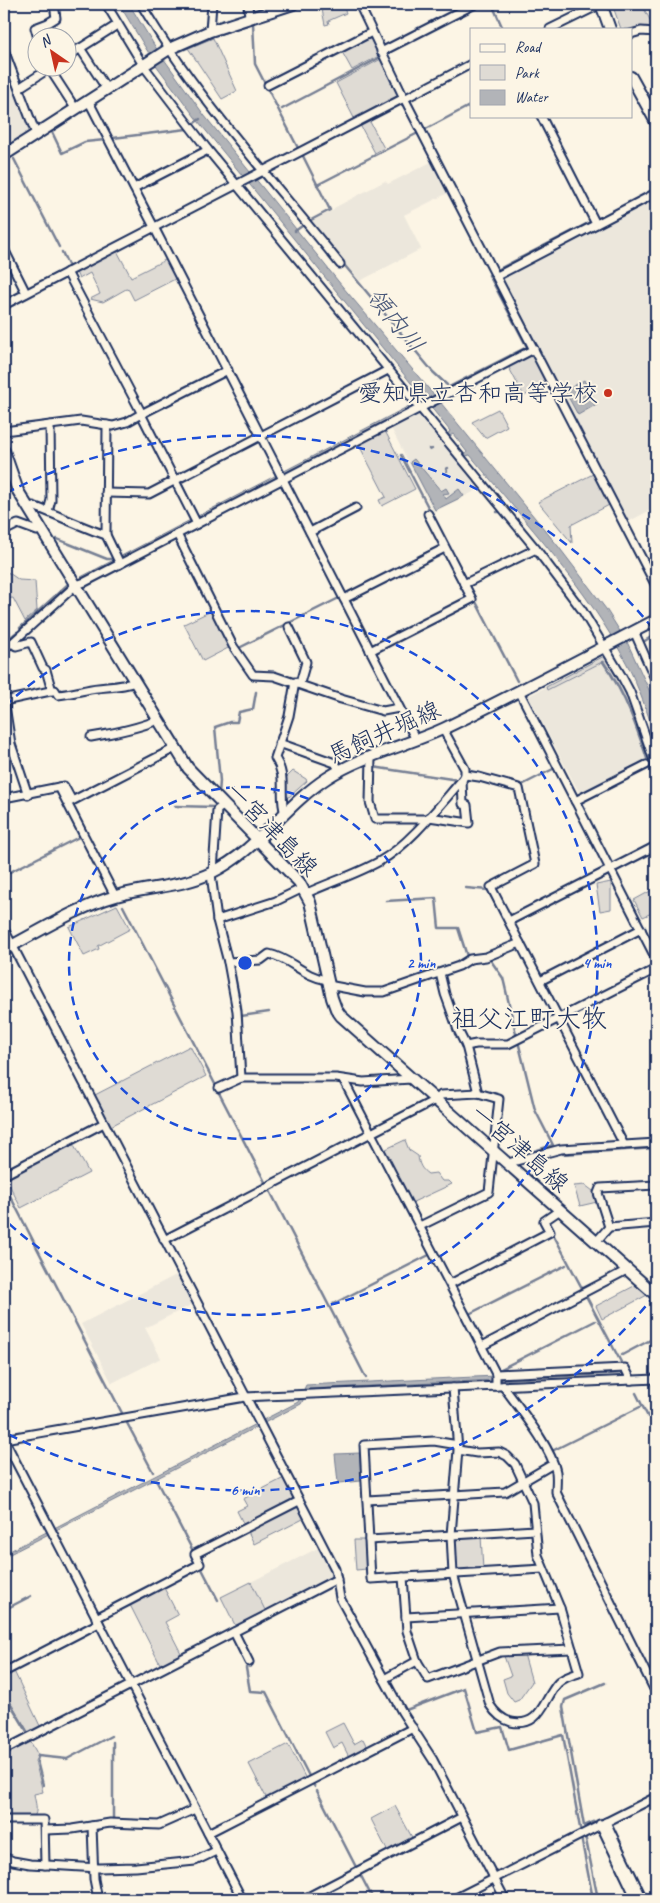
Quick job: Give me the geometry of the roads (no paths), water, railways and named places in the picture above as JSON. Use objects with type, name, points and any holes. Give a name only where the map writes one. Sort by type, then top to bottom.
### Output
[{"type":"main road","points":[[4,155],[168,49],[210,31],[293,4]]},
{"type":"main road","points":[[602,4],[610,28]]},
{"type":"main road","points":[[632,79],[654,115]]},
{"type":"main road","name":"一宮津島線","points":[[4,451],[14,480],[29,509],[175,748],[198,780],[305,890],[310,902],[328,982],[336,1009],[341,1016],[656,1296]]},
{"type":"main road","name":"馬飼井堀線","points":[[8,947],[94,904],[115,896],[192,880],[212,873],[241,855],[303,796],[340,771],[443,729],[656,620]]},
{"type":"street","points":[[35,28],[56,18],[54,4]]},
{"type":"street","points":[[106,4],[117,25],[144,64],[208,150],[536,549],[582,610],[605,646],[630,692],[656,766]]},
{"type":"street","points":[[141,4],[168,49],[222,120],[340,264]]},
{"type":"street","points":[[210,31],[212,4]]},
{"type":"street","points":[[248,4],[249,18]]},
{"type":"street","points":[[359,4],[404,99],[656,586]]},
{"type":"street","points":[[381,52],[475,4]]},
{"type":"street","points":[[552,28],[602,4]]},
{"type":"street","points":[[106,88],[80,48],[117,25]]},
{"type":"street","points":[[632,34],[641,31],[656,32]]},
{"type":"street","points":[[268,85],[372,32]]},
{"type":"street","points":[[4,50],[36,134]]},
{"type":"street","points":[[4,305],[470,65]]},
{"type":"street","points":[[19,88],[34,78]]},
{"type":"street","points":[[56,78],[75,108]]},
{"type":"street","points":[[88,100],[416,740]]},
{"type":"street","points":[[542,118],[596,224]]},
{"type":"street","points":[[134,188],[208,150]]},
{"type":"street","points":[[496,276],[656,193]]},
{"type":"street","points":[[4,249],[26,293]]},
{"type":"street","points":[[68,272],[196,521]]},
{"type":"street","points":[[4,648],[12,643],[76,585],[85,582],[118,561],[177,534],[196,521],[282,476],[446,396],[534,349]]},
{"type":"street","points":[[4,431],[81,421],[113,426],[127,422],[228,370]]},
{"type":"street","points":[[106,493],[149,494],[388,370]]},
{"type":"street","points":[[48,511],[52,500],[50,425]]},
{"type":"street","points":[[108,425],[106,535],[118,561]]},
{"type":"street","points":[[29,509],[33,506],[48,511],[81,527],[106,535]]},
{"type":"street","points":[[310,532],[356,508]]},
{"type":"street","points":[[370,651],[472,599],[428,514]]},
{"type":"street","points":[[4,531],[18,524],[37,531],[42,528]]},
{"type":"street","points":[[177,534],[234,646],[253,674],[274,676],[383,711],[399,708]]},
{"type":"street","points":[[344,599],[445,548]]},
{"type":"street","points":[[464,584],[536,549]]},
{"type":"street","points":[[284,814],[281,768],[275,758],[289,716],[297,683],[306,662],[289,627]]},
{"type":"street","points":[[634,631],[656,681]]},
{"type":"street","points":[[12,643],[16,646],[31,642],[42,668],[46,670],[52,691]]},
{"type":"street","points":[[28,795],[11,744],[4,700],[55,690],[58,695],[75,694],[87,689],[122,686],[135,682]]},
{"type":"street","points":[[519,691],[656,959]]},
{"type":"street","points":[[91,737],[142,727],[158,720]]},
{"type":"street","points":[[371,757],[370,802],[375,819],[428,818],[469,823],[467,805],[463,804],[465,769],[443,729]]},
{"type":"street","points":[[279,743],[335,763],[340,771]]},
{"type":"street","points":[[4,798],[28,795],[64,786],[72,801],[175,748]]},
{"type":"street","points":[[575,801],[646,765]]},
{"type":"street","points":[[217,920],[276,901],[380,861],[391,854],[428,818],[464,778],[479,777],[519,788],[535,864],[492,887],[624,1145]]},
{"type":"street","points":[[59,787],[115,896]]},
{"type":"street","points":[[224,806],[217,810],[212,873],[217,920],[228,962],[237,1011],[241,1078]]},
{"type":"street","points":[[509,920],[656,846]]},
{"type":"street","points":[[4,929],[8,947],[104,1123],[335,1569],[340,1598],[384,1679],[433,1760],[505,1899]]},
{"type":"street","points":[[540,981],[641,929]]},
{"type":"street","points":[[228,962],[261,960],[268,954],[281,957],[302,972],[328,982],[365,992],[384,992],[460,966],[470,959],[486,957],[520,943]]},
{"type":"street","points":[[466,1046],[476,1044],[508,1044],[656,969]]},
{"type":"street","points":[[440,973],[454,1021],[466,1046],[478,1093]]},
{"type":"street","points":[[219,1088],[241,1078],[336,1078],[344,1081],[363,1082],[411,1079]]},
{"type":"street","points":[[344,1081],[482,1346],[497,1381],[538,1436],[553,1464],[556,1473],[556,1492],[655,1688]]},
{"type":"street","points":[[164,1240],[435,1101],[441,1095],[478,1093],[499,1099],[489,1192],[420,1226]]},
{"type":"street","points":[[4,1175],[104,1123]]},
{"type":"street","points":[[510,1165],[512,1162],[561,1149],[656,1143]]},
{"type":"street","points":[[609,1227],[598,1193],[600,1188],[656,1185]]},
{"type":"street","points":[[450,1284],[550,1232],[544,1221],[560,1210]]},
{"type":"street","points":[[596,1242],[609,1227],[656,1223]]},
{"type":"street","points":[[482,1346],[627,1270]]},
{"type":"street","points":[[242,1899],[4,1439],[245,1397],[454,1388],[497,1381],[625,1368],[631,1380]]},
{"type":"street","points":[[497,1381],[656,1379]]},
{"type":"street","points":[[454,1388],[458,1448],[451,1535],[453,1574],[494,1711],[502,1719],[512,1722],[522,1722],[535,1717],[542,1710],[557,1683],[562,1679],[579,1673],[560,1608],[538,1555],[533,1503],[515,1464],[507,1456],[499,1452],[477,1453],[458,1448],[434,1441],[364,1444],[371,1579],[453,1574],[543,1569]]},
{"type":"street","points":[[367,1500],[505,1492],[553,1464]]},
{"type":"street","points":[[4,1672],[200,1564],[195,1554],[300,1501]]},
{"type":"street","points":[[369,1540],[535,1530]]},
{"type":"street","points":[[403,1577],[407,1631],[417,1661],[428,1679],[500,1652],[572,1648]]},
{"type":"street","points":[[4,1750],[337,1579]]},
{"type":"street","points":[[406,1617],[560,1608]]},
{"type":"street","points":[[234,1632],[248,1662]]},
{"type":"street","points":[[384,1679],[417,1661]]},
{"type":"street","points":[[208,1834],[413,1728]]},
{"type":"street","points":[[454,1899],[656,1797]]},
{"type":"street","points":[[45,1830],[72,1830],[110,1823],[159,1825],[195,1809]]},
{"type":"street","points":[[304,1899],[462,1818]]},
{"type":"street","points":[[4,1820],[44,1820],[45,1865]]},
{"type":"street","points":[[603,1823],[636,1899]]},
{"type":"street","points":[[603,1823],[643,1899]]},
{"type":"street","points":[[92,1826],[98,1899]]},
{"type":"street","points":[[4,1857],[13,1861],[45,1865],[94,1868],[136,1867],[195,1861],[216,1851]]},
{"type":"water","points":[[119,4],[129,4],[156,48],[204,115],[342,286],[434,395],[440,391],[441,393],[436,397],[558,546],[606,609],[628,644],[655,703],[656,739],[643,701],[627,664],[593,608],[533,530],[470,455],[465,455],[467,452],[453,434],[447,438],[446,436],[450,431],[426,401],[419,405],[418,402],[424,399],[198,121],[156,65]]},
{"type":"water","points":[[584,380],[597,404],[578,415],[565,391]]},
{"type":"water","points":[[409,406],[413,408],[82,579],[81,577]]},
{"type":"water","points":[[414,459],[441,491],[446,488],[449,493],[443,494],[446,499],[459,489],[464,496],[435,510],[410,462]]},
{"type":"water","points":[[622,1370],[627,1376],[620,1374],[309,1389],[301,1404],[4,1557],[4,1554],[298,1402],[306,1385]]},
{"type":"water","points":[[360,1453],[361,1481],[338,1483],[335,1454]]},
{"type":"waterway","points":[[252,4],[252,10]]},
{"type":"waterway","points":[[492,4],[503,28]]},
{"type":"waterway","points":[[216,35],[253,23],[255,64],[298,148]]},
{"type":"waterway","points":[[175,53],[212,37]]},
{"type":"waterway","points":[[4,38],[21,83]]},
{"type":"waterway","points":[[282,109],[379,58]]},
{"type":"waterway","points":[[23,90],[36,123],[41,125]]},
{"type":"waterway","points":[[424,130],[470,106]]},
{"type":"waterway","points":[[193,124],[200,119]]},
{"type":"waterway","points":[[113,138],[187,129]]},
{"type":"waterway","points":[[52,132],[62,153],[85,142],[105,140]]},
{"type":"waterway","points":[[317,185],[418,133]]},
{"type":"waterway","points":[[302,154],[330,210],[311,220]]},
{"type":"waterway","points":[[14,159],[59,247]]},
{"type":"waterway","points":[[499,269],[592,221]]},
{"type":"waterway","points":[[295,231],[302,226]]},
{"type":"waterway","points":[[62,252],[69,267]]},
{"type":"waterway","name":"領内川","points":[[341,261],[433,372],[447,385]]},
{"type":"waterway","points":[[72,273],[86,300]]},
{"type":"waterway","points":[[476,373],[527,347],[489,275]]},
{"type":"waterway","points":[[89,306],[98,324]]},
{"type":"waterway","points":[[449,387],[472,375]]},
{"type":"waterway","points":[[145,415],[150,424]]},
{"type":"waterway","points":[[152,428],[177,477]]},
{"type":"waterway","points":[[401,455],[429,509]]},
{"type":"waterway","points":[[447,471],[446,469],[448,468]]},
{"type":"waterway","points":[[180,481],[195,511]]},
{"type":"waterway","points":[[497,512],[501,512],[528,544]]},
{"type":"waterway","points":[[57,539],[111,559]]},
{"type":"waterway","points":[[347,594],[440,546]]},
{"type":"waterway","points":[[20,628],[67,585]]},
{"type":"waterway","points":[[212,596],[239,649]]},
{"type":"waterway","points":[[239,648],[339,598]]},
{"type":"waterway","points":[[474,598],[517,681]]},
{"type":"waterway","points":[[4,642],[17,632]]},
{"type":"waterway","points":[[656,634],[643,642],[656,670]]},
{"type":"waterway","points":[[603,662],[628,706],[656,786]]},
{"type":"waterway","points":[[219,794],[220,781],[215,727],[230,722],[237,722],[239,712],[253,709],[256,692]]},
{"type":"waterway","points":[[373,767],[458,780]]},
{"type":"waterway","points":[[522,785],[555,768]]},
{"type":"waterway","points":[[469,771],[482,774]]},
{"type":"waterway","points":[[489,776],[522,785],[526,805]]},
{"type":"waterway","points":[[175,806],[216,807]]},
{"type":"waterway","points":[[528,811],[537,857]]},
{"type":"waterway","points":[[4,875],[81,836]]},
{"type":"waterway","points":[[466,888],[488,890],[515,942]]},
{"type":"waterway","points":[[217,897],[220,916]]},
{"type":"waterway","points":[[386,901],[436,898],[439,928],[458,928],[467,956],[471,956]]},
{"type":"waterway","points":[[123,906],[216,1086]]},
{"type":"waterway","points":[[222,924],[231,958]]},
{"type":"waterway","points":[[489,958],[503,978],[517,1038]]},
{"type":"waterway","points":[[233,965],[241,1007]]},
{"type":"waterway","points":[[241,1016],[269,1012]]},
{"type":"waterway","points":[[241,1014],[244,1068]]},
{"type":"waterway","points":[[518,1041],[535,1110],[553,1145],[525,1154]]},
{"type":"waterway","points":[[218,1091],[265,1182]]},
{"type":"waterway","points":[[563,1154],[656,1148]]},
{"type":"waterway","points":[[507,1157],[509,1159],[520,1156]]},
{"type":"waterway","points":[[4,1184],[122,1413]]},
{"type":"waterway","points":[[270,1191],[366,1378]]},
{"type":"waterway","points":[[552,1232],[583,1290]]},
{"type":"waterway","points":[[333,1304],[431,1254]]},
{"type":"waterway","points":[[469,1314],[566,1265]]},
{"type":"waterway","points":[[585,1294],[622,1364]]},
{"type":"waterway","points":[[499,1370],[595,1321]]},
{"type":"waterway","points":[[622,1355],[656,1337]]},
{"type":"waterway","points":[[636,1393],[648,1417]]},
{"type":"waterway","points":[[552,1451],[640,1407]]},
{"type":"waterway","points":[[651,1422],[656,1433]]},
{"type":"waterway","points":[[127,1423],[153,1472]]},
{"type":"waterway","points":[[157,1482],[194,1553]]},
{"type":"waterway","points":[[201,1567],[218,1600]]},
{"type":"waterway","points":[[4,1610],[31,1596]]},
{"type":"waterway","points":[[246,1668],[250,1691],[266,1692],[310,1778]]},
{"type":"waterway","points":[[601,1819],[584,1826],[563,1707],[565,1700],[605,1683]]},
{"type":"waterway","points":[[406,1710],[464,1688],[477,1732],[502,1727],[509,1750],[563,1735],[580,1828]]},
{"type":"waterway","points":[[4,1693],[28,1733]]},
{"type":"waterway","points":[[43,1785],[37,1761],[38,1756],[67,1759],[111,1736]]},
{"type":"waterway","points":[[111,1821],[113,1819],[113,1742]]},
{"type":"waterway","points":[[312,1783],[315,1787]]},
{"type":"waterway","points":[[317,1791],[357,1869]]},
{"type":"waterway","points":[[642,1808],[656,1801]]},
{"type":"waterway","points":[[95,1834],[95,1832],[103,1827]]},
{"type":"waterway","points":[[585,1835],[598,1899]]},
{"type":"waterway","points":[[581,1837],[593,1899]]},
{"type":"waterway","points":[[96,1855],[97,1864]]},
{"type":"waterway","points":[[360,1874],[373,1899]]},
{"type":"place","name":"愛知県立杏和高等学校","points":[[608,393]]},
{"type":"district","name":"祖父江町大牧","points":[[529,1018]]}]
